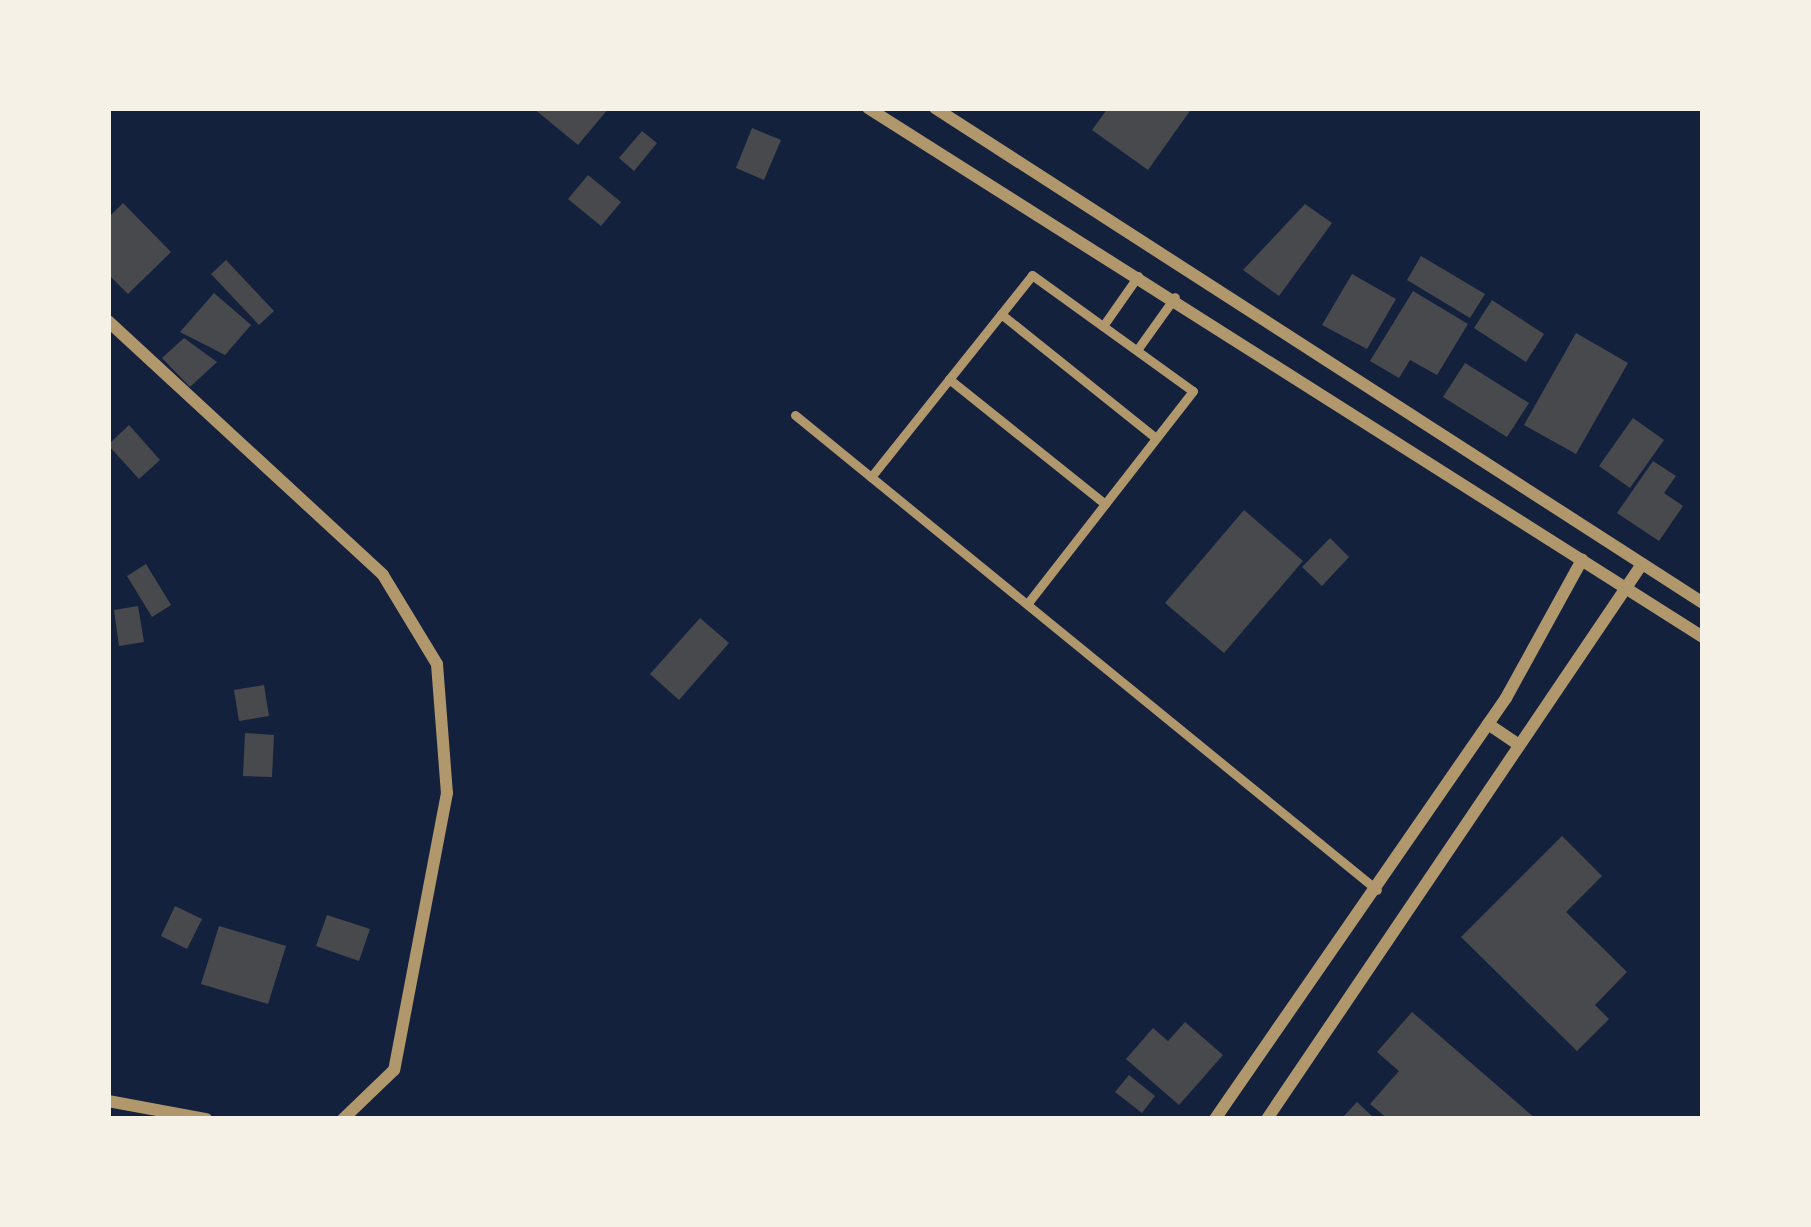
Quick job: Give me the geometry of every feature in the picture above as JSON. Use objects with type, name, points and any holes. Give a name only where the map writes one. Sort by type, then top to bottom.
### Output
[{"type":"street","points":[[868,108],[1175,297],[1703,637]]},
{"type":"street","points":[[935,108],[1703,603]]},
{"type":"street","points":[[108,321],[382,575],[437,664],[447,793],[394,1070],[343,1119]]},
{"type":"street","points":[[1376,429],[1393,406]]},
{"type":"street","points":[[1215,1119],[1378,890],[1488,724],[1582,560]]},
{"type":"street","points":[[1267,1119],[1642,564]]},
{"type":"street","points":[[1488,724],[1519,745]]},
{"type":"street","points":[[108,1101],[206,1119]]},
{"type":"lane","points":[[871,477],[1033,275],[1193,391],[1027,604]]},
{"type":"lane","points":[[1103,326],[1139,275]]},
{"type":"lane","points":[[1137,350],[1175,297]]},
{"type":"lane","points":[[1001,314],[1156,437]]},
{"type":"lane","points":[[949,380],[1105,504]]},
{"type":"lane","points":[[795,415],[1378,890]]},
{"type":"building","points":[[533,108],[609,108],[578,145]]},
{"type":"building","points":[[1108,108],[1192,108],[1148,170],[1092,130]]},
{"type":"building","points":[[752,128],[781,140],[764,180],[736,168]]},
{"type":"building","points":[[642,131],[657,143],[634,171],[619,158]]},
{"type":"building","points":[[588,175],[621,202],[601,226],[568,199]]},
{"type":"building","points":[[123,203],[171,252],[128,294],[108,274],[108,218]]},
{"type":"building","points":[[1305,204],[1332,223],[1279,296],[1243,270]]},
{"type":"building","points":[[1421,256],[1485,294],[1470,318],[1407,280]]},
{"type":"building","points":[[226,260],[274,311],[259,325],[211,274]]},
{"type":"building","points":[[1352,274],[1396,299],[1367,349],[1322,325]]},
{"type":"building","points":[[1413,291],[1468,324],[1437,375],[1410,360],[1399,378],[1370,361]]},
{"type":"building","points":[[214,293],[251,325],[225,355],[180,332]]},
{"type":"building","points":[[1492,300],[1544,334],[1526,362],[1474,328]]},
{"type":"building","points":[[1576,333],[1628,363],[1576,454],[1524,425]]},
{"type":"building","points":[[184,338],[217,362],[190,387],[162,358]]},
{"type":"building","points":[[1465,363],[1529,403],[1507,437],[1443,397]]},
{"type":"building","points":[[1633,418],[1664,440],[1630,488],[1599,466]]},
{"type":"building","points":[[129,425],[160,460],[139,479],[108,445]]},
{"type":"building","points":[[1653,461],[1676,476],[1664,493],[1683,506],[1659,541],[1617,513]]},
{"type":"building","points":[[1244,510],[1303,561],[1224,653],[1165,603]]},
{"type":"building","points":[[1330,538],[1349,557],[1322,586],[1302,567]]},
{"type":"building","points":[[146,564],[171,605],[152,617],[127,576]]},
{"type":"building","points":[[138,606],[144,642],[119,646],[114,610]]},
{"type":"building","points":[[700,618],[729,643],[679,700],[650,674]]},
{"type":"building","points":[[264,685],[269,716],[239,721],[234,690]]},
{"type":"building","points":[[245,733],[274,735],[272,777],[243,776]]},
{"type":"building","points":[[1562,836],[1602,876],[1566,912],[1627,972],[1595,1005],[1609,1019],[1577,1051],[1461,937]]},
{"type":"building","points":[[175,906],[202,919],[187,949],[161,936]]},
{"type":"building","points":[[327,915],[370,929],[359,961],[316,946]]},
{"type":"building","points":[[219,926],[286,946],[268,1004],[201,984]]},
{"type":"building","points":[[1412,1012],[1536,1119],[1388,1119],[1370,1104],[1399,1071],[1377,1052]]},
{"type":"building","points":[[1185,1022],[1223,1055],[1179,1105],[1126,1059],[1153,1028],[1168,1041]]},
{"type":"building","points":[[1129,1075],[1155,1096],[1142,1113],[1115,1092]]},
{"type":"building","points":[[1357,1102],[1375,1119],[1341,1119]]}]
